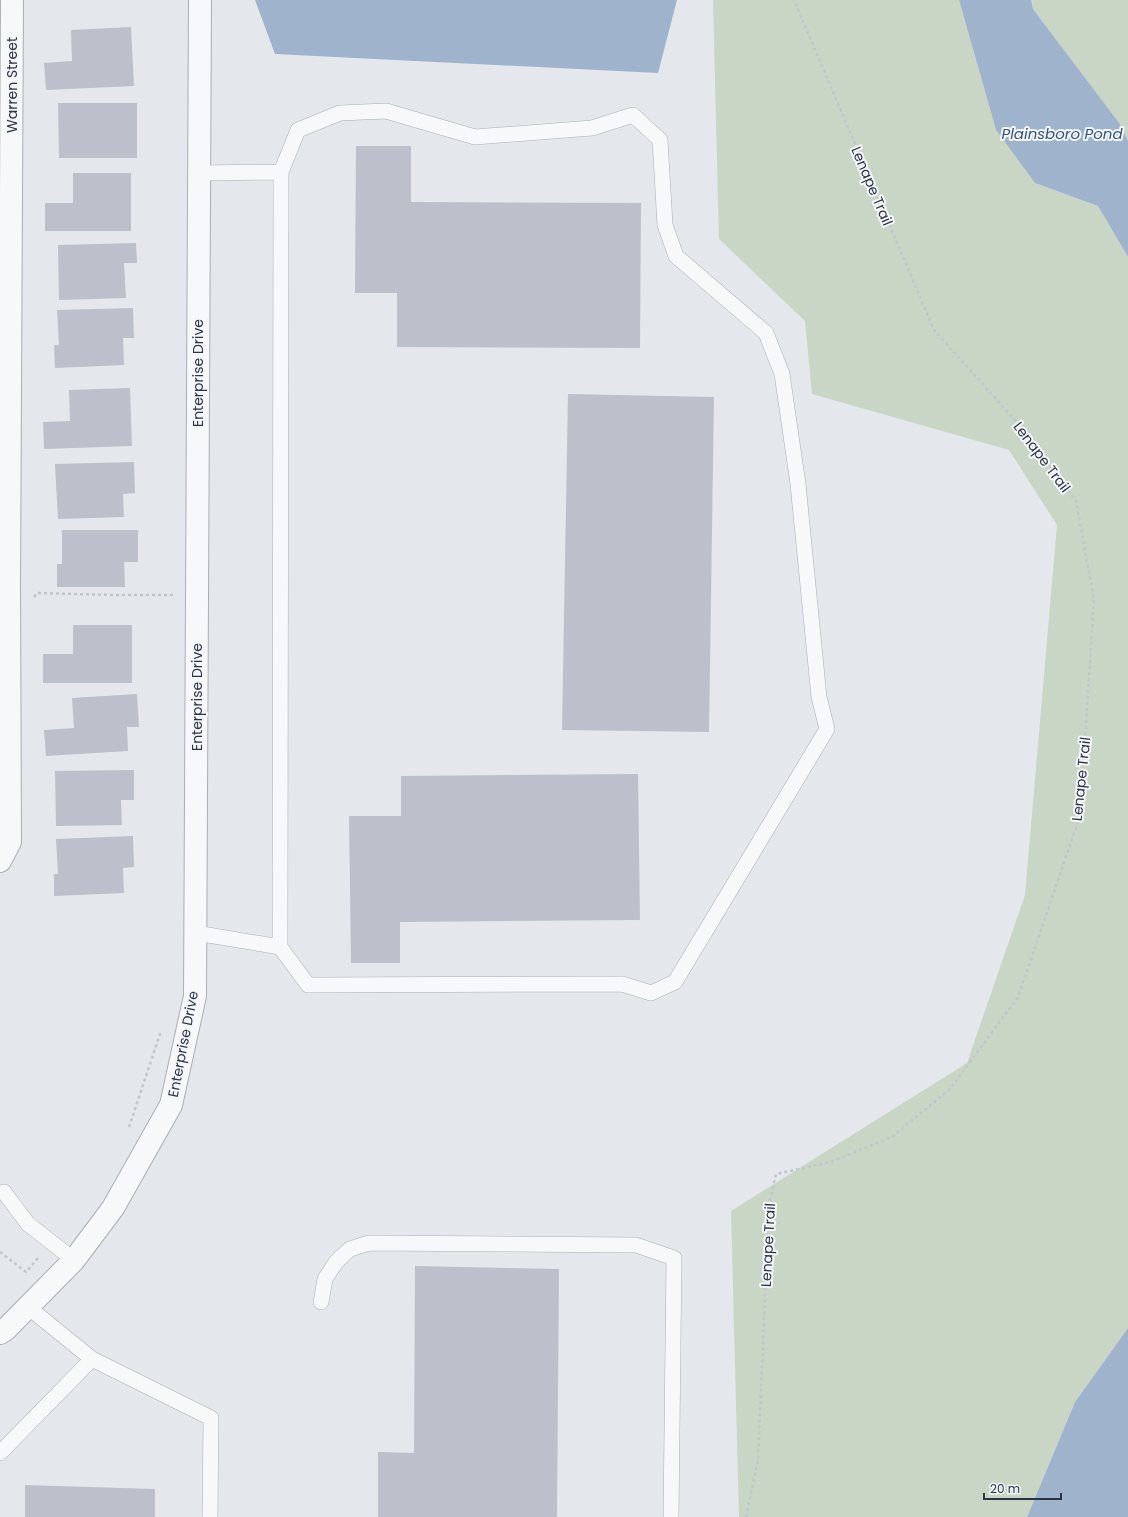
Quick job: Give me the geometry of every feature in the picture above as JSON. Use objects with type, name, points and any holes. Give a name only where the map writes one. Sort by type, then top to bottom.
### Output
[{"type":"street","name":"Warren Street","points":[[0,861],[10,842],[9,606],[5,584],[5,309],[6,25],[12,0]]},
{"type":"street","name":"Enterprise Drive","points":[[0,1333],[6,1329],[74,1260],[113,1208],[171,1105],[195,996],[200,0]]},
{"type":"lane","points":[[386,111],[475,137],[592,128],[633,114],[660,140],[665,225],[676,256],[766,333],[782,374],[798,484],[819,697],[827,730],[675,982],[651,993],[622,984],[308,985],[280,947],[281,172],[298,130],[340,113],[386,111]]},
{"type":"lane","points":[[199,173],[281,172]]},
{"type":"lane","points":[[196,933],[280,947]]},
{"type":"lane","points":[[4,1192],[28,1224],[74,1260]]},
{"type":"lane","points":[[321,1302],[326,1279],[336,1262],[350,1249],[369,1243],[636,1245],[674,1258],[671,1517]]},
{"type":"lane","points":[[28,1307],[92,1359],[210,1418],[210,1517]]},
{"type":"lane","points":[[0,1453],[92,1359]]},
{"type":"path","name":"Lenape Trail","points":[[746,1517],[758,1460],[768,1227],[766,1214],[776,1174],[830,1162],[892,1137],[950,1089],[1018,997],[1080,816],[1094,600],[1076,501],[1021,427],[934,330],[794,0]]},
{"type":"path","points":[[173,587],[174,603]]},
{"type":"path","points":[[9,606],[30,603],[37,593],[174,595]]},
{"type":"path","points":[[128,1129],[162,1027]]},
{"type":"path","points":[[0,1252],[26,1272],[51,1242]]},
{"type":"green space","points":[[713,0],[959,0],[996,130],[1035,183],[1098,206],[1128,257],[1128,1328],[1075,1402],[1027,1517],[739,1517],[731,1211],[967,1063],[1025,895],[1057,525],[1009,450],[812,394],[805,321],[719,239]]},
{"type":"green space","points":[[1031,0],[1128,0],[1128,141],[1120,124],[1033,9]]},
{"type":"water","points":[[255,0],[677,0],[658,73],[275,54]]},
{"type":"water","name":"Plainsboro Pond","points":[[959,0],[1031,0],[1033,9],[1120,124],[1128,141],[1128,257],[1098,206],[1035,183],[996,130]]},
{"type":"water","points":[[1128,1328],[1128,1517],[1027,1517],[1075,1402]]},
{"type":"building","points":[[131,27],[134,86],[46,90],[44,63],[72,61],[71,30]]},
{"type":"building","points":[[58,103],[137,103],[137,158],[59,158]]},
{"type":"building","points":[[356,146],[411,146],[411,202],[641,203],[640,348],[397,347],[397,293],[355,293]]},
{"type":"building","points":[[73,173],[131,173],[131,231],[45,231],[45,203],[73,203]]},
{"type":"building","points":[[136,243],[137,263],[124,263],[126,298],[59,300],[58,245]]},
{"type":"building","points":[[133,308],[134,338],[123,338],[124,365],[55,368],[54,345],[59,345],[57,310]]},
{"type":"building","points":[[130,388],[132,446],[44,449],[43,422],[70,421],[69,390]]},
{"type":"building","points":[[568,394],[714,397],[709,732],[562,730]]},
{"type":"building","points":[[134,462],[135,493],[123,494],[124,517],[58,519],[55,464]]},
{"type":"building","points":[[62,530],[138,530],[138,562],[124,562],[125,587],[57,587],[57,564],[62,564]]},
{"type":"building","points":[[73,625],[132,625],[132,683],[43,683],[43,654],[73,654]]},
{"type":"building","points":[[137,694],[139,727],[127,727],[128,751],[46,756],[44,730],[74,728],[72,698]]},
{"type":"building","points":[[134,770],[134,800],[121,800],[122,825],[56,826],[55,771]]},
{"type":"building","points":[[638,774],[640,920],[400,922],[400,963],[351,963],[349,816],[401,816],[401,776]]},
{"type":"building","points":[[133,836],[134,867],[123,868],[124,893],[54,896],[54,874],[58,874],[56,839]]},
{"type":"building","points":[[415,1266],[559,1269],[557,1517],[378,1517],[378,1452],[414,1453]]},
{"type":"building","points":[[25,1485],[155,1489],[155,1517],[25,1517]]}]
